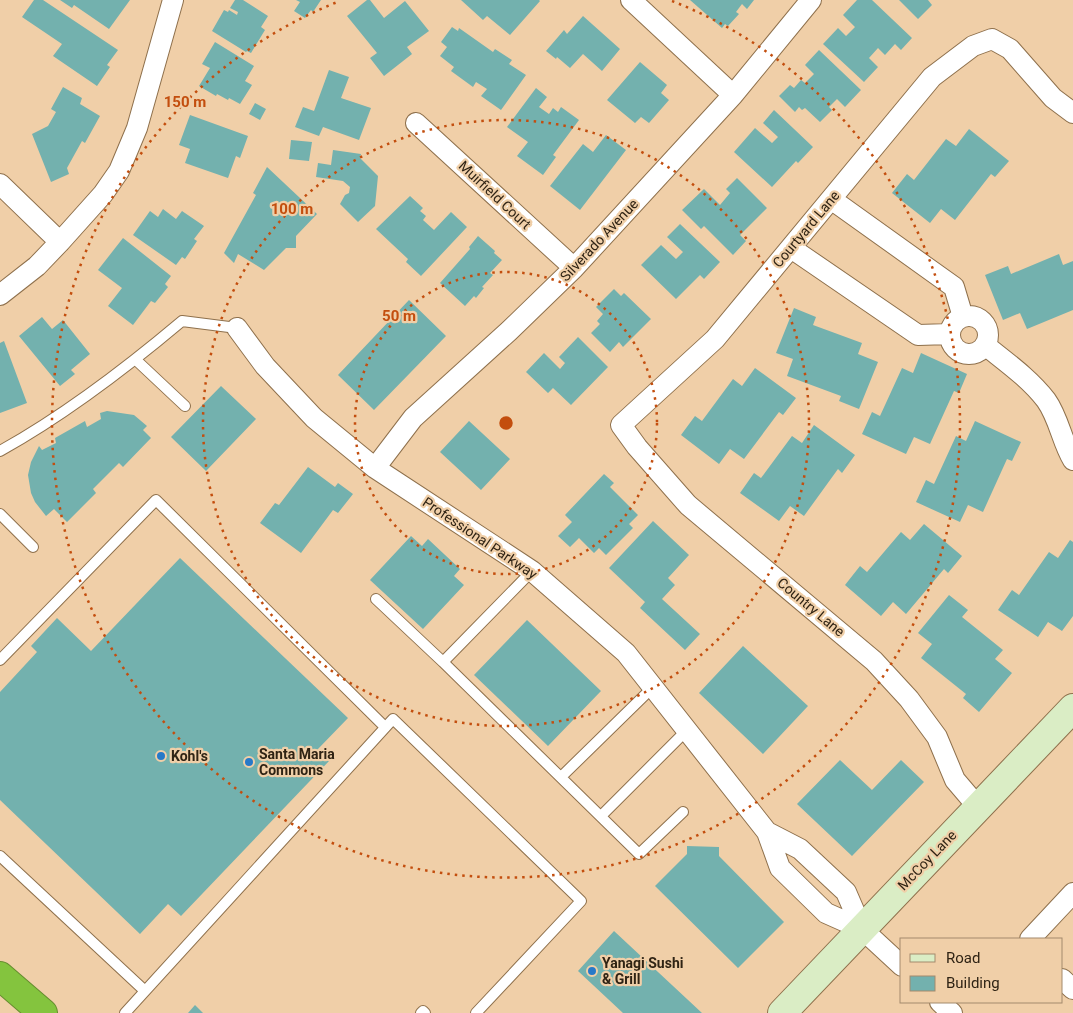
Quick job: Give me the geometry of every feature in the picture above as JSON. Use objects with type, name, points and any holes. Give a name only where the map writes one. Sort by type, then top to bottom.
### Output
[{"type":"highway","points":[[0,976],[43,1013]]},
{"type":"street","points":[[0,295],[37,266],[103,194],[119,172],[137,128],[174,0]]},
{"type":"street","points":[[631,0],[733,95]]},
{"type":"street","name":"Silverado Avenue","points":[[375,468],[414,418],[509,331],[574,268],[733,95],[811,0]]},
{"type":"street","name":"Courtyard Lane","points":[[622,424],[715,339],[932,77],[973,46],[992,39],[1010,50],[1053,98],[1073,113]]},
{"type":"street","name":"Muirfield Court","points":[[416,123],[574,268]]},
{"type":"street","points":[[0,184],[60,242]]},
{"type":"street","points":[[831,199],[954,287],[963,317]]},
{"type":"street","points":[[791,248],[918,335],[950,334]]},
{"type":"street","points":[[971,316],[983,322],[986,328],[988,336],[985,345],[974,353],[966,354],[960,352],[951,341],[952,327],[957,320],[963,317],[971,316]]},
{"type":"street","name":"Professional Parkway","points":[[237,328],[265,366],[314,418],[375,468],[532,571],[626,653],[766,832],[780,868],[826,914],[862,929],[900,964]]},
{"type":"street","points":[[985,345],[1022,375],[1046,400],[1073,460]]},
{"type":"street","name":"Country Lane","points":[[622,424],[637,447],[688,504],[874,661],[909,699],[937,738],[955,780],[978,807]]},
{"type":"street","name":"McCoy Lane","points":[[782,1013],[1073,708]]},
{"type":"street","name":"Professional Parkway","points":[[766,832],[800,850],[846,892],[862,929]]},
{"type":"street","points":[[1031,938],[1073,893]]},
{"type":"street","points":[[1063,980],[1073,989]]},
{"type":"street","points":[[941,1003],[952,1013]]},
{"type":"lane","points":[[0,451],[35,432],[136,360],[182,321],[237,328]]},
{"type":"lane","points":[[136,360],[185,406]]},
{"type":"lane","points":[[0,660],[156,500],[385,727]]},
{"type":"lane","points":[[0,514],[33,547]]},
{"type":"lane","points":[[443,662],[532,571]]},
{"type":"lane","points":[[376,599],[639,854],[683,812]]},
{"type":"lane","points":[[561,777],[653,687]]},
{"type":"lane","points":[[125,1013],[392,719],[581,901],[482,1011]]},
{"type":"lane","points":[[601,816],[687,730]]},
{"type":"lane","points":[[0,856],[144,991]]},
{"type":"lane","points":[[421,1013],[423,1011],[425,1013]]},
{"type":"building","points":[[34,0],[43,0],[118,50],[107,65],[110,67],[97,86],[53,56],[62,44],[22,17]]},
{"type":"building","points":[[60,0],[130,0],[109,29],[74,5],[72,8]]},
{"type":"building","points":[[235,0],[243,0],[268,16],[261,27],[265,30],[251,53],[246,52],[212,31],[224,10],[228,12],[229,10],[237,15],[238,12],[230,8]]},
{"type":"building","points":[[296,0],[321,0],[313,12],[311,10],[305,18],[294,11],[300,2]]},
{"type":"building","points":[[367,0],[370,0],[384,18],[405,1],[429,31],[407,47],[412,54],[384,76],[370,58],[377,53],[347,16]]},
{"type":"building","points":[[461,0],[540,1],[510,35],[487,16],[483,20]]},
{"type":"building","points":[[690,0],[754,0],[747,9],[742,4],[736,12],[739,14],[728,26],[725,24],[722,28]]},
{"type":"building","points":[[857,0],[872,0],[912,38],[901,50],[895,44],[885,55],[878,48],[869,58],[878,67],[864,82],[823,44],[838,28],[846,36],[855,27],[843,15]]},
{"type":"building","points":[[899,0],[928,0],[932,5],[918,19]]},
{"type":"building","points":[[583,16],[620,49],[602,71],[583,54],[570,68],[546,51],[564,30],[567,34]]},
{"type":"building","points":[[452,27],[458,31],[459,28],[493,52],[495,49],[512,60],[509,64],[526,75],[501,110],[481,96],[487,89],[476,82],[473,87],[451,71],[454,67],[440,56],[447,47],[441,42]]},
{"type":"building","points":[[215,42],[254,66],[245,81],[252,85],[240,104],[217,94],[216,96],[199,86],[210,68],[202,64]]},
{"type":"building","points":[[819,50],[861,90],[845,107],[837,99],[829,107],[832,110],[820,122],[805,108],[802,110],[799,107],[795,112],[779,96],[790,85],[794,88],[801,80],[805,83],[814,74],[805,65]]},
{"type":"building","points":[[640,62],[667,85],[661,93],[669,100],[649,123],[641,117],[635,123],[607,100]]},
{"type":"building","points":[[329,70],[349,77],[341,98],[371,108],[359,140],[323,127],[319,136],[295,127],[303,107],[314,111]]},
{"type":"building","points":[[63,87],[82,98],[80,104],[100,116],[85,143],[82,141],[67,168],[69,174],[51,182],[32,134],[48,126],[56,112],[51,109]]},
{"type":"building","points":[[536,88],[547,97],[539,107],[549,114],[553,108],[558,112],[561,107],[579,120],[553,155],[556,157],[543,175],[517,156],[528,142],[507,127]]},
{"type":"building","points":[[255,103],[266,109],[260,120],[249,114]]},
{"type":"building","points":[[774,110],[813,147],[798,163],[796,161],[772,187],[734,152],[755,128],[772,143],[778,137],[763,123]]},
{"type":"building","points":[[190,115],[248,136],[240,158],[236,156],[228,178],[185,163],[190,149],[179,145]]},
{"type":"building","points":[[969,129],[1009,161],[995,177],[991,174],[955,220],[941,209],[930,223],[892,193],[907,174],[914,180],[946,139],[956,146]]},
{"type":"building","points":[[606,135],[626,150],[580,210],[550,186],[583,144],[593,152]]},
{"type":"building","points":[[291,140],[312,142],[309,161],[289,159]]},
{"type":"building","points":[[333,150],[361,154],[360,158],[378,176],[375,206],[358,222],[340,204],[345,195],[349,193],[350,187],[343,181],[316,177],[318,163],[331,165]]},
{"type":"building","points":[[267,167],[317,214],[296,236],[296,248],[286,248],[264,270],[238,254],[234,263],[224,253],[256,195],[253,193]]},
{"type":"building","points":[[737,178],[767,208],[740,235],[746,241],[733,255],[704,226],[701,229],[682,210],[704,189],[720,205],[730,193],[726,189]]},
{"type":"building","points":[[410,196],[423,208],[420,211],[426,216],[423,220],[434,230],[451,212],[467,227],[421,276],[406,262],[408,259],[376,229]]},
{"type":"building","points":[[163,209],[176,219],[182,211],[204,226],[194,239],[197,241],[185,259],[182,257],[176,265],[133,235],[150,211],[158,217]]},
{"type":"building","points":[[680,224],[720,262],[704,279],[700,275],[676,299],[641,265],[661,245],[676,259],[683,252],[667,237]]},
{"type":"building","points":[[478,236],[502,260],[490,273],[493,275],[482,287],[484,288],[476,298],[474,296],[465,306],[440,283],[470,249],[469,247]]},
{"type":"building","points":[[123,238],[171,276],[165,284],[168,287],[155,303],[151,301],[133,325],[108,306],[122,288],[98,270]]},
{"type":"building","points":[[1059,254],[1063,265],[1073,261],[1073,310],[1027,329],[1020,313],[1003,320],[985,275],[1008,266],[1011,274]]},
{"type":"building","points":[[614,289],[621,296],[624,293],[651,319],[623,347],[619,342],[610,352],[591,333],[600,324],[597,321],[603,314],[596,307]]},
{"type":"building","points":[[409,300],[446,336],[374,410],[338,375]]},
{"type":"building","points":[[794,308],[816,317],[813,325],[862,343],[858,354],[878,362],[859,409],[839,401],[841,396],[787,376],[793,359],[776,353]]},
{"type":"building","points":[[42,317],[52,329],[63,320],[90,354],[71,370],[75,374],[60,386],[19,336]]},
{"type":"building","points":[[578,337],[608,367],[571,405],[553,388],[548,393],[526,372],[544,353],[560,369],[565,363],[559,357]]},
{"type":"building","points":[[4,341],[27,403],[0,413],[0,343]]},
{"type":"building","points":[[921,353],[967,374],[959,393],[954,391],[930,444],[914,437],[906,454],[862,434],[872,412],[880,416],[902,368],[913,373]]},
{"type":"building","points":[[755,368],[796,398],[783,415],[779,412],[744,459],[730,449],[719,464],[681,435],[695,416],[702,421],[733,379],[742,386]]},
{"type":"building","points":[[221,386],[256,419],[206,471],[171,437]]},
{"type":"building","points":[[107,411],[134,415],[147,426],[143,430],[151,438],[123,467],[119,463],[93,489],[96,493],[67,522],[54,509],[46,516],[35,502],[31,493],[28,475],[31,462],[39,446],[42,450],[56,443],[55,438],[85,421],[87,427],[101,419],[100,413]]},
{"type":"building","points":[[469,421],[510,459],[481,490],[440,452]]},
{"type":"building","points":[[975,421],[1021,442],[1012,461],[1007,459],[983,512],[968,505],[960,522],[916,502],[926,480],[934,484],[956,436],[966,441]]},
{"type":"building","points":[[814,425],[855,455],[842,473],[838,469],[804,516],[790,506],[779,521],[740,493],[754,473],[761,478],[792,436],[802,443]]},
{"type":"building","points":[[308,467],[335,487],[338,483],[353,494],[338,513],[333,510],[301,553],[260,523],[275,503],[279,505]]},
{"type":"building","points":[[604,474],[614,483],[610,487],[638,515],[629,524],[633,528],[606,555],[599,548],[594,553],[579,538],[570,547],[558,536],[572,522],[565,515]]},
{"type":"building","points":[[653,521],[689,555],[668,578],[675,585],[662,599],[700,634],[685,650],[640,608],[645,602],[609,568]]},
{"type":"building","points":[[924,524],[962,556],[948,573],[944,569],[906,614],[893,602],[881,616],[845,585],[860,566],[867,572],[901,532],[910,540]]},
{"type":"building","points":[[411,536],[422,546],[428,539],[460,569],[454,576],[464,585],[423,629],[370,580]]},
{"type":"building","points":[[1070,540],[1073,542],[1073,616],[1062,631],[1048,622],[1038,637],[998,610],[1012,590],[1019,595],[1049,552],[1058,558]]},
{"type":"building","points":[[180,558],[348,718],[318,749],[330,760],[181,916],[168,904],[140,934],[0,800],[0,692],[37,652],[31,646],[57,618],[91,651]]},
{"type":"building","points":[[949,595],[968,610],[962,617],[1003,650],[995,659],[1012,673],[979,712],[963,698],[966,694],[921,658],[932,644],[918,633]]},
{"type":"building","points":[[527,620],[601,691],[548,746],[474,675]]},
{"type":"building","points":[[743,646],[808,706],[763,754],[699,693]]},
{"type":"building","points":[[840,760],[872,790],[901,760],[924,782],[852,856],[797,804]]},
{"type":"building","points":[[687,846],[719,847],[719,856],[784,922],[738,968],[655,886],[687,854]]},
{"type":"building","points":[[614,931],[702,1013],[623,1013],[578,971]]},
{"type":"building","points":[[195,1005],[203,1013],[188,1013]]},
{"type":"place","name":"Kohl's","points":[[161,756]]},
{"type":"place","name":"Santa Maria Commons","points":[[249,762]]},
{"type":"place","name":"Yanagi Sushi & Grill","points":[[592,971]]}]
